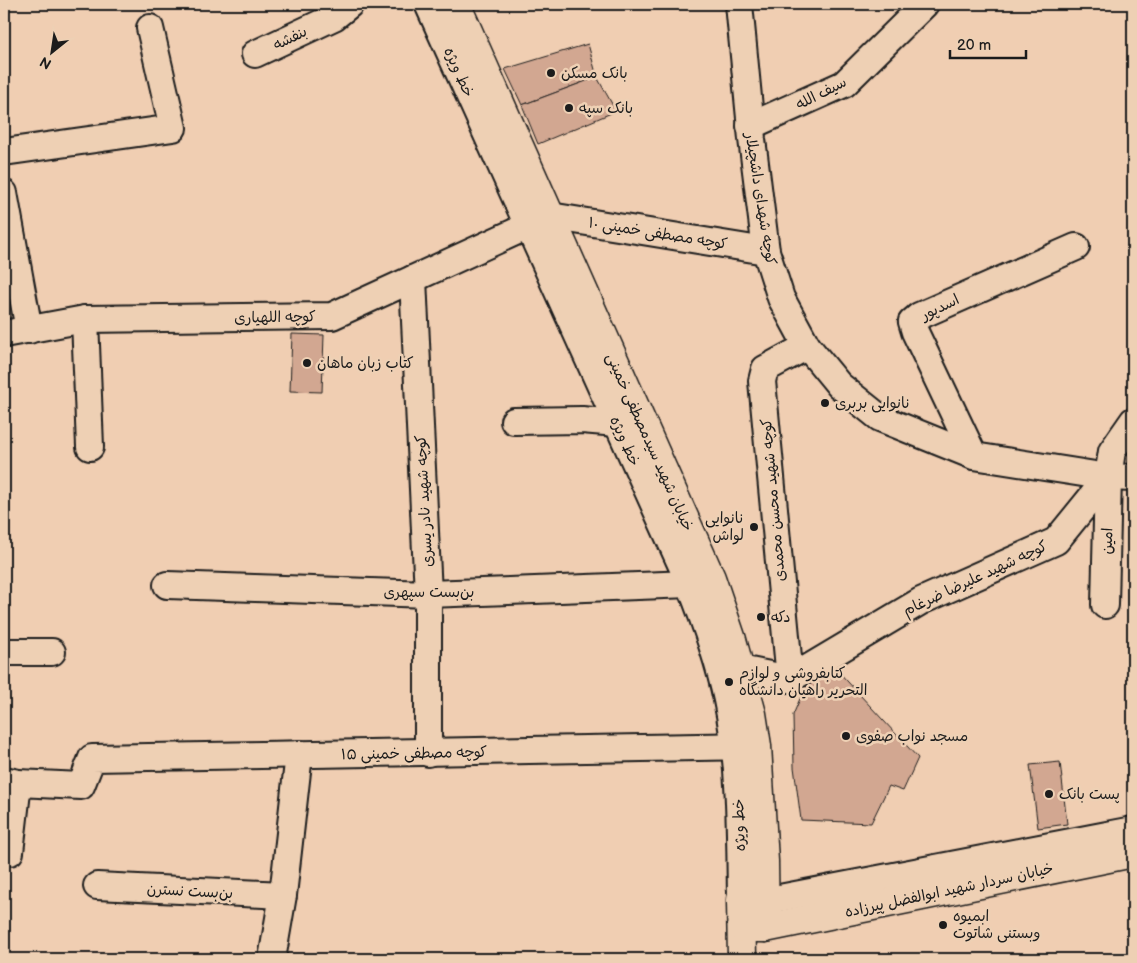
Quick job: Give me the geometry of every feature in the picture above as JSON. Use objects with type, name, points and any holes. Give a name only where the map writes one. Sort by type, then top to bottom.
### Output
[{"type":"main road","name":"خیابان شهید سیدمصطفی خمینی","points":[[463,9],[539,221],[700,581],[732,640],[752,714],[746,747],[764,861],[753,901],[753,928],[742,959]]},
{"type":"main road","name":"خیابان سردار شهید ابوالفضل پیرزاده","points":[[753,928],[1133,852]]},
{"type":"street","name":"بنفشه","points":[[255,54],[334,17],[350,4]]},
{"type":"street","name":"خط ویژه","points":[[428,4],[539,221]]},
{"type":"street","name":"کوچه شهدای داشچیلار","points":[[739,4],[750,126],[766,250],[781,298],[807,346],[839,385],[880,418],[974,456],[1121,478]]},
{"type":"street","name":"سیف الله","points":[[750,126],[844,84],[924,4]]},
{"type":"street","points":[[4,152],[173,128],[150,28]]},
{"type":"street","points":[[4,192],[16,332]]},
{"type":"street","name":"کوچه مصطفی خمینی ۱۰","points":[[539,221],[766,250]]},
{"type":"street","name":"کوچه اللهیاری","points":[[16,332],[85,319],[332,316],[539,221]]},
{"type":"street","name":"اسدپور","points":[[974,456],[912,322],[919,316],[1076,246]]},
{"type":"street","name":"کوچه شهید نادر یسری","points":[[413,279],[428,594],[428,753]]},
{"type":"street","points":[[85,319],[90,447]]},
{"type":"street","name":"کوچه شهید محسن محمدی","points":[[790,679],[762,381],[765,369],[807,346]]},
{"type":"street","points":[[514,421],[628,418]]},
{"type":"street","name":"امین","points":[[1105,605],[1121,478],[1112,451],[1133,420]]},
{"type":"street","name":"کوچه شهید علیرضا ضرغام","points":[[790,679],[921,601],[1056,540],[1121,478]]},
{"type":"street","points":[[700,581],[704,620],[727,699],[746,747]]},
{"type":"street","name":"بن‌بست سپهری","points":[[167,585],[428,594],[700,581]]},
{"type":"street","points":[[4,652],[52,652]]},
{"type":"street","points":[[740,669],[790,679]]},
{"type":"street","name":"کوچه مصطفی خمینی ۱۵","points":[[11,781],[81,786],[92,758],[746,747]]},
{"type":"street","points":[[272,959],[283,895],[299,754]]},
{"type":"street","points":[[10,852],[11,781]]},
{"type":"street","points":[[753,901],[1133,830]]},
{"type":"street","name":"بن‌بست نسترن","points":[[97,886],[283,895]]},
{"type":"building","name":"بانک مسکن","points":[[588,44],[597,77],[522,105],[505,69]]},
{"type":"building","name":"بانک سپه","points":[[597,77],[616,111],[538,144],[522,105]]},
{"type":"building","name":"کتاب زبان ماهان","points":[[292,334],[324,335],[322,392],[290,391]]},
{"type":"building","name":"مسجد نواب صفوی","points":[[836,669],[918,758],[903,791],[889,786],[871,823],[801,820],[794,767],[793,715],[805,687]]},
{"type":"building","name":"پست بانک","points":[[1060,762],[1067,824],[1038,828],[1030,765]]},
{"type":"place","name":"بانک مسکن","points":[[551,73]]},
{"type":"place","name":"بانک سپه","points":[[569,108]]},
{"type":"place","name":"کتاب زبان ماهان","points":[[307,363]]},
{"type":"place","name":"نانوایی بربری","points":[[825,403]]},
{"type":"place","name":"نانوایی لواش","points":[[754,527]]},
{"type":"place","name":"دکه","points":[[761,617]]},
{"type":"place","name":"کتابفروشی و لوازم التحریر راهیان دانشگاه","points":[[729,682]]},
{"type":"place","name":"مسجد نواب صفوی","points":[[846,736]]},
{"type":"place","name":"پست بانک","points":[[1049,794]]},
{"type":"place","name":"ابمیوه وبستنی شاتوت","points":[[943,925]]}]
